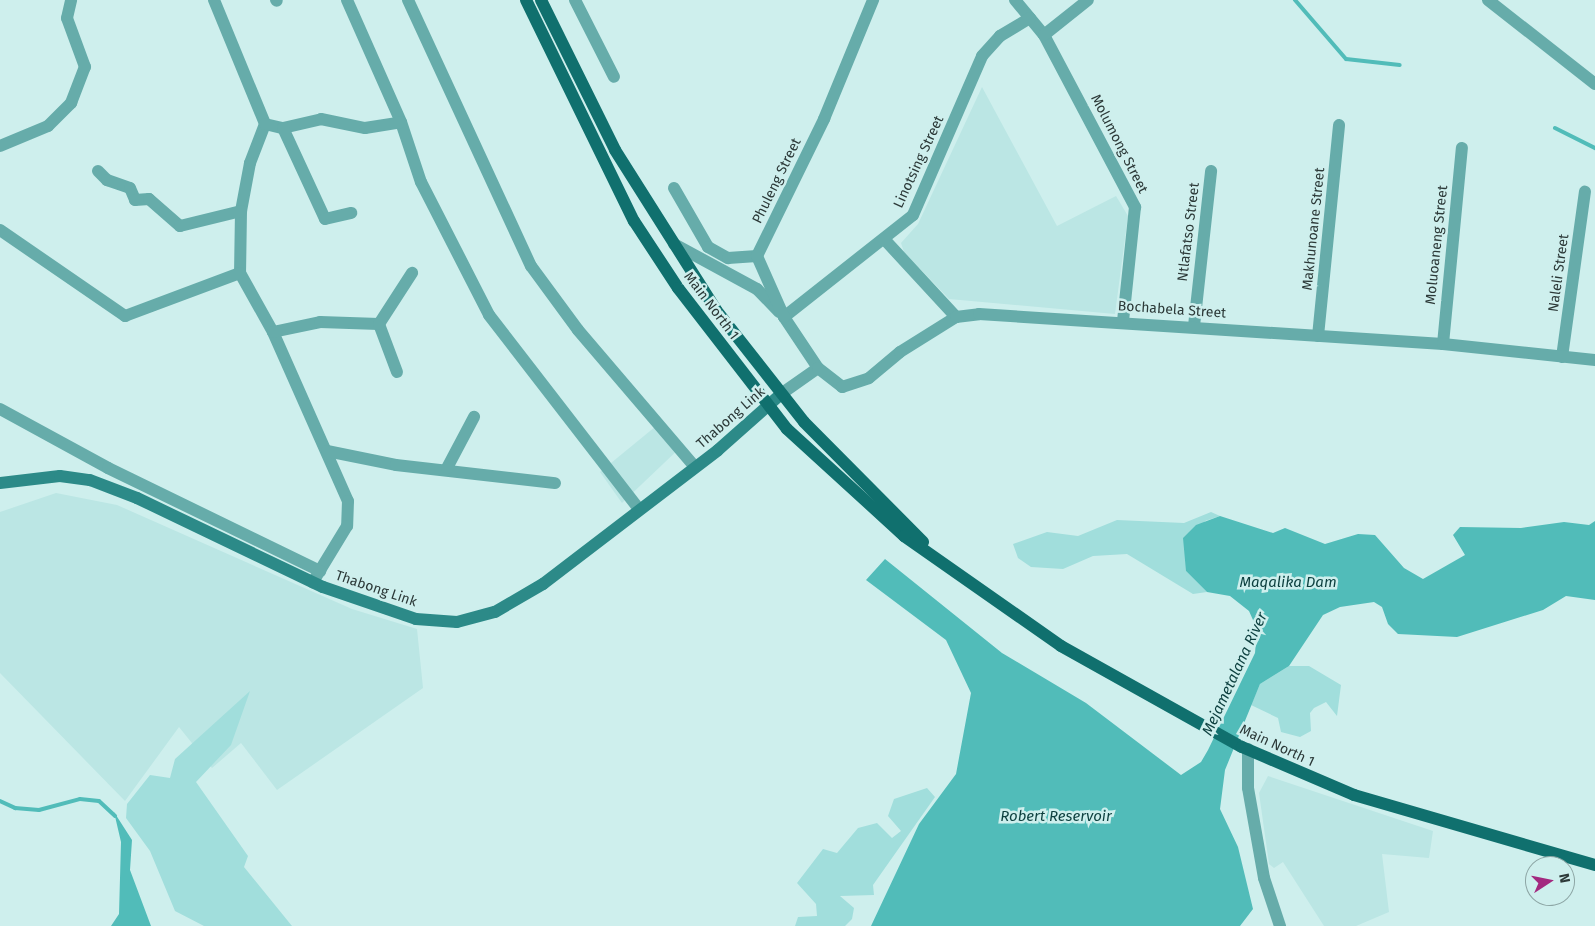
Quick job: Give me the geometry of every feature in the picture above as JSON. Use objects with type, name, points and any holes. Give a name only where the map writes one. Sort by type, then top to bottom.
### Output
[{"type":"main road","name":"Main North 1","points":[[526,0],[634,221],[678,288],[768,405],[835,476],[904,536],[1061,646],[1206,729],[1245,748],[1354,795],[1595,865]]},
{"type":"main road","name":"Main North 1","points":[[541,0],[615,150],[716,310],[781,394],[878,498],[952,569]]},
{"type":"main road","name":"Thabong Link","points":[[0,483],[60,476],[90,480],[416,618],[432,622],[476,618],[543,584],[695,467],[781,394]]},
{"type":"street","points":[[0,146],[48,126],[71,103],[85,67],[67,18],[71,0]]},
{"type":"street","points":[[0,409],[108,468],[317,576],[347,526],[348,501],[327,451],[273,332],[240,273],[241,212],[250,163],[265,124],[214,0]]},
{"type":"street","points":[[347,0],[401,122],[425,191],[489,315],[639,509]]},
{"type":"street","points":[[408,0],[531,266],[578,330],[695,467]]},
{"type":"street","points":[[575,0],[614,77]]},
{"type":"street","name":"Phuleng Street","points":[[757,256],[824,119],[873,0]]},
{"type":"street","name":"Molumong Street","points":[[1015,0],[1044,35],[1135,207],[1123,321]]},
{"type":"street","points":[[1044,35],[1088,0]]},
{"type":"street","points":[[1488,0],[1595,84]]},
{"type":"street","name":"Linotsing Street","points":[[784,317],[833,274],[886,240],[913,215],[988,46],[1030,18]]},
{"type":"street","points":[[265,124],[283,128],[320,119],[365,128],[401,122]]},
{"type":"street","name":"Makhunoane Street","points":[[1318,336],[1339,125]]},
{"type":"street","points":[[283,128],[325,219],[351,213]]},
{"type":"street","name":"Moluoaneng Street","points":[[1443,344],[1462,148]]},
{"type":"street","points":[[98,171],[107,180],[130,188],[135,200],[149,200],[180,226],[241,212]]},
{"type":"street","name":"Ntlafatso Street","points":[[1194,326],[1212,171]]},
{"type":"street","points":[[674,188],[708,247],[728,258],[757,256],[784,317],[818,368],[781,394]]},
{"type":"street","name":"Naleli Street","points":[[1562,357],[1585,192]]},
{"type":"street","points":[[0,230],[125,316],[240,273]]},
{"type":"street","points":[[886,240],[956,317]]},
{"type":"street","points":[[674,244],[757,289],[784,317]]},
{"type":"street","points":[[379,324],[412,273]]},
{"type":"street","name":"Bochabela Street","points":[[818,368],[842,387],[869,378],[900,352],[956,317],[979,314],[1123,321],[1443,344],[1595,360]]},
{"type":"street","points":[[273,332],[320,322],[379,324]]},
{"type":"street","points":[[379,324],[398,372]]},
{"type":"street","points":[[447,468],[474,418]]},
{"type":"street","points":[[327,451],[396,465],[447,468],[554,482]]},
{"type":"street","points":[[1245,748],[1248,788],[1264,878],[1280,926]]},
{"type":"shaded area","points":[[982,87],[1057,226],[1116,196],[1128,216],[1115,314],[949,299],[904,252],[901,243],[918,224]]},
{"type":"shaded area","points":[[661,422],[683,445],[622,503],[600,472]]},
{"type":"shaded area","points":[[56,493],[117,505],[352,609],[417,629],[423,688],[277,790],[241,743],[212,768],[179,727],[125,801],[0,673],[0,512]]},
{"type":"shaded area","points":[[1211,512],[1220,516],[1205,521],[1186,571],[1207,592],[1193,594],[1127,554],[1093,556],[1063,569],[1031,567],[1018,558],[1013,544],[1047,532],[1078,536],[1117,520],[1184,523]]},
{"type":"shaded area","points":[[1289,666],[1309,666],[1341,685],[1337,716],[1326,702],[1314,708],[1310,713],[1311,731],[1300,737],[1281,732],[1278,718],[1251,705],[1260,684]]},
{"type":"shaded area","points":[[250,691],[231,745],[196,782],[248,856],[244,867],[292,926],[204,926],[175,911],[150,851],[126,818],[127,804],[150,775],[170,778],[175,759]]},
{"type":"shaded area","points":[[1268,776],[1433,831],[1429,858],[1382,854],[1389,912],[1356,926],[1324,926],[1283,862],[1274,868],[1269,864],[1259,793]]},
{"type":"shaded area","points":[[927,788],[935,797],[873,885],[874,895],[840,896],[854,908],[852,919],[845,926],[795,926],[798,917],[817,916],[816,904],[797,883],[823,849],[837,853],[858,828],[877,823],[892,838],[901,831],[888,816],[894,799]]},
{"type":"water","name":"Robert Reservoir","points":[[1220,516],[1273,533],[1285,528],[1325,544],[1358,534],[1375,535],[1404,568],[1423,579],[1465,555],[1453,535],[1460,527],[1521,528],[1564,522],[1589,525],[1595,521],[1595,600],[1566,596],[1543,610],[1457,637],[1398,634],[1388,624],[1382,607],[1374,602],[1340,607],[1323,615],[1289,666],[1260,684],[1225,770],[1220,809],[1238,847],[1253,909],[1240,926],[871,926],[919,824],[956,774],[971,693],[946,640],[866,580],[885,559],[1002,653],[1086,703],[1181,775],[1201,762],[1255,653],[1257,629],[1249,611],[1230,596],[1207,592],[1186,571],[1183,538],[1196,525]]},
{"type":"water","points":[[114,812],[132,840],[130,870],[151,926],[111,926],[119,914],[121,842]]},
{"type":"waterway","points":[[1295,0],[1346,59],[1400,65]]},
{"type":"waterway","points":[[1555,128],[1595,148]]},
{"type":"waterway","points":[[0,801],[15,808],[39,810],[80,799],[99,801],[115,816]]},
{"type":"water label","name":"Maqalika Dam","points":[[1288,583]]},
{"type":"water label","name":"Mejametalana River","points":[[1235,674]]}]
